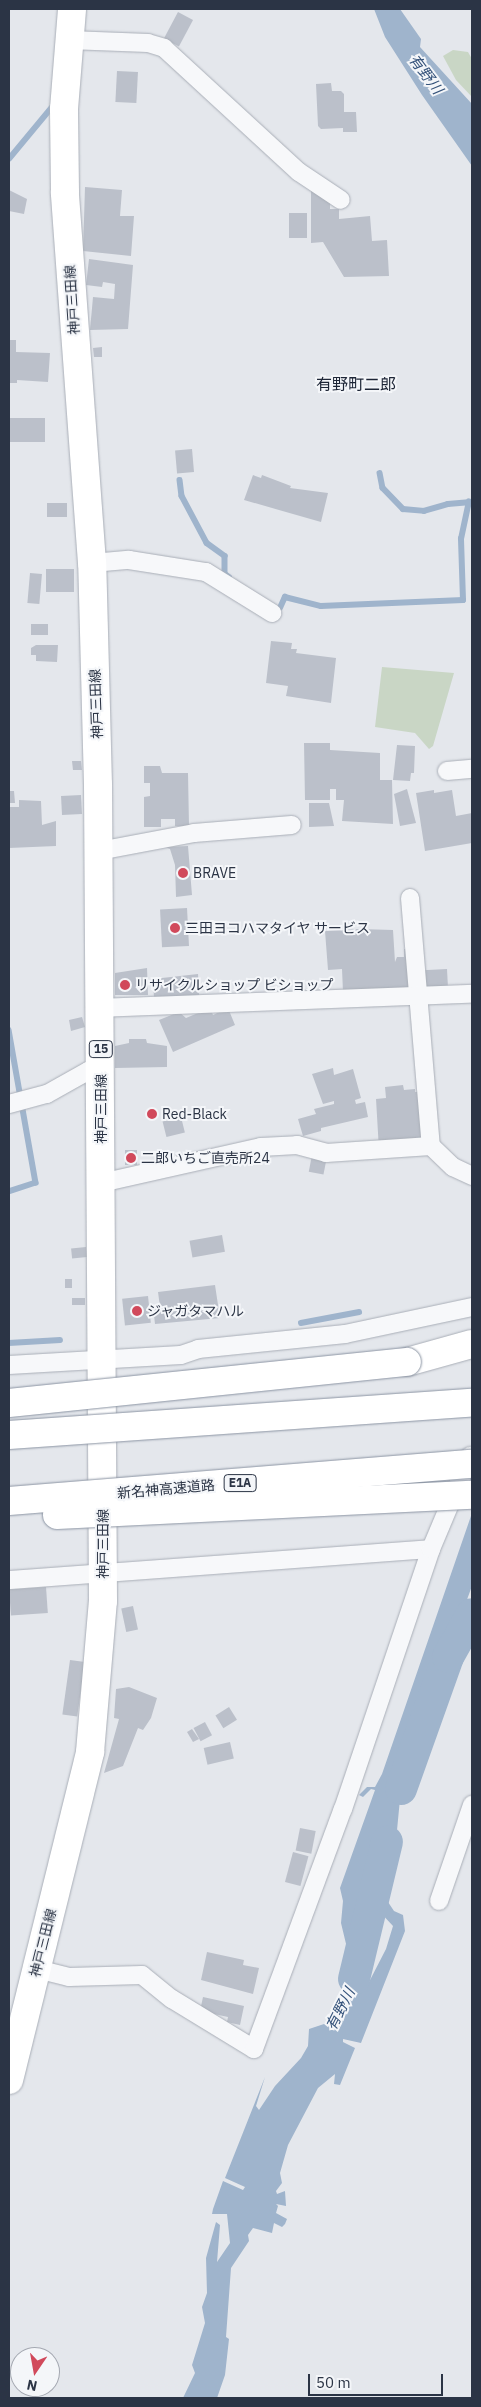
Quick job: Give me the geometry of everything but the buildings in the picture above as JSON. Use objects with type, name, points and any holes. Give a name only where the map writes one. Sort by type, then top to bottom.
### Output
[{"type":"main road","name":"神戸三田線","points":[[9,2080],[90,1752],[100,1656],[103,1573],[99,851],[92,563],[65,192],[64,109],[72,9]]},
{"type":"main road","points":[[407,1362],[472,1344]]},
{"type":"main road","points":[[9,1403],[407,1362],[472,1351]]},
{"type":"main road","points":[[9,1435],[472,1403]]},
{"type":"main road","name":"新名神高速道路","points":[[9,1501],[472,1464]]},
{"type":"main road","points":[[9,1517],[472,1495]]},
{"type":"street","points":[[69,40],[148,43],[164,48],[299,172],[341,200]]},
{"type":"street","points":[[92,563],[129,560],[206,572],[272,613]]},
{"type":"street","points":[[447,770],[472,769]]},
{"type":"street","points":[[99,851],[194,833],[292,825]]},
{"type":"street","points":[[410,898],[431,1146],[453,1167],[472,1176]]},
{"type":"street","points":[[100,1008],[472,994]]},
{"type":"street","points":[[9,1104],[47,1094],[88,1071],[101,1071]]},
{"type":"street","points":[[101,1183],[261,1147],[298,1146],[326,1153],[353,1149],[376,1151],[431,1146]]},
{"type":"street","points":[[9,1365],[181,1355],[198,1349],[345,1334],[472,1307]]},
{"type":"street","points":[[37,1968],[69,1977],[142,1975],[172,2000],[254,2049],[346,1800],[431,1549],[472,1451]]},
{"type":"street","points":[[9,1580],[431,1549]]},
{"type":"street","points":[[439,1901],[472,1805]]},
{"type":"green space","points":[[453,50],[468,52],[472,59],[472,97],[456,80],[443,56]]},
{"type":"green space","points":[[382,667],[454,673],[433,746],[429,749],[415,733],[375,727]]},
{"type":"water","points":[[374,9],[400,9],[421,39],[420,47],[472,104],[472,166],[422,95],[385,37]]},
{"type":"water","points":[[472,1513],[472,1586],[422,1722],[400,1799],[395,1851],[387,1859],[388,1902],[394,1911],[403,1915],[405,1931],[361,2043],[343,2039],[343,2042],[355,2048],[340,2085],[334,2084],[335,2074],[318,2088],[288,2145],[280,2173],[282,2183],[276,2191],[277,2194],[285,2191],[286,2206],[276,2204],[278,2206],[276,2213],[287,2219],[285,2224],[282,2227],[274,2223],[272,2233],[253,2228],[248,2235],[249,2241],[231,2268],[226,2337],[229,2339],[225,2375],[217,2398],[183,2398],[195,2373],[192,2365],[205,2323],[202,2307],[207,2293],[206,2258],[216,2222],[220,2225],[217,2262],[230,2243],[227,2214],[212,2214],[213,2209],[223,2181],[243,2190],[245,2187],[225,2178],[265,2077],[256,2106],[259,2110],[275,2086],[301,2058],[308,2046],[309,2029],[327,2023],[339,2008],[354,1977],[356,1964],[347,1948],[341,1923],[343,1901],[340,1888],[375,1790],[371,1789],[363,1797],[359,1795],[367,1787],[375,1787],[382,1774]],"holes":[[[376,1867],[373,1880],[380,1889],[379,1911],[393,1926],[386,1949],[369,1982],[370,1957],[365,1948],[362,1912],[372,1869]]]},
{"type":"waterway","points":[[9,159],[53,106]]},
{"type":"waterway","points":[[380,473],[383,488],[403,509],[424,511],[448,504],[471,502]]},
{"type":"waterway","points":[[180,480],[182,496],[207,543],[225,556],[225,574],[229,577]]},
{"type":"waterway","points":[[280,608],[285,597],[321,606],[463,600],[461,539],[469,502]]},
{"type":"waterway","points":[[9,1030],[36,1183],[9,1192]]},
{"type":"waterway","points":[[301,1323],[359,1312]]},
{"type":"waterway","points":[[9,1343],[60,1340]]},
{"type":"waterway","name":"有野川","points":[[401,1789],[448,1657],[472,1614]]},
{"type":"waterway","name":"有野川","points":[[354,1979],[387,1842]]},
{"type":"place","name":"BRAVE","points":[[183,873]]},
{"type":"place","name":"三田ヨコハマタイヤ サービス","points":[[175,928]]},
{"type":"place","name":"リサイクルショップ ビショップ","points":[[125,985]]},
{"type":"place","name":"Red-Black","points":[[152,1114]]},
{"type":"place","name":"二郎いちご直売所24","points":[[131,1158]]},
{"type":"place","name":"ジャガタマハル","points":[[137,1311]]},
{"type":"district","name":"有野町二郎","points":[[356,384]]}]
